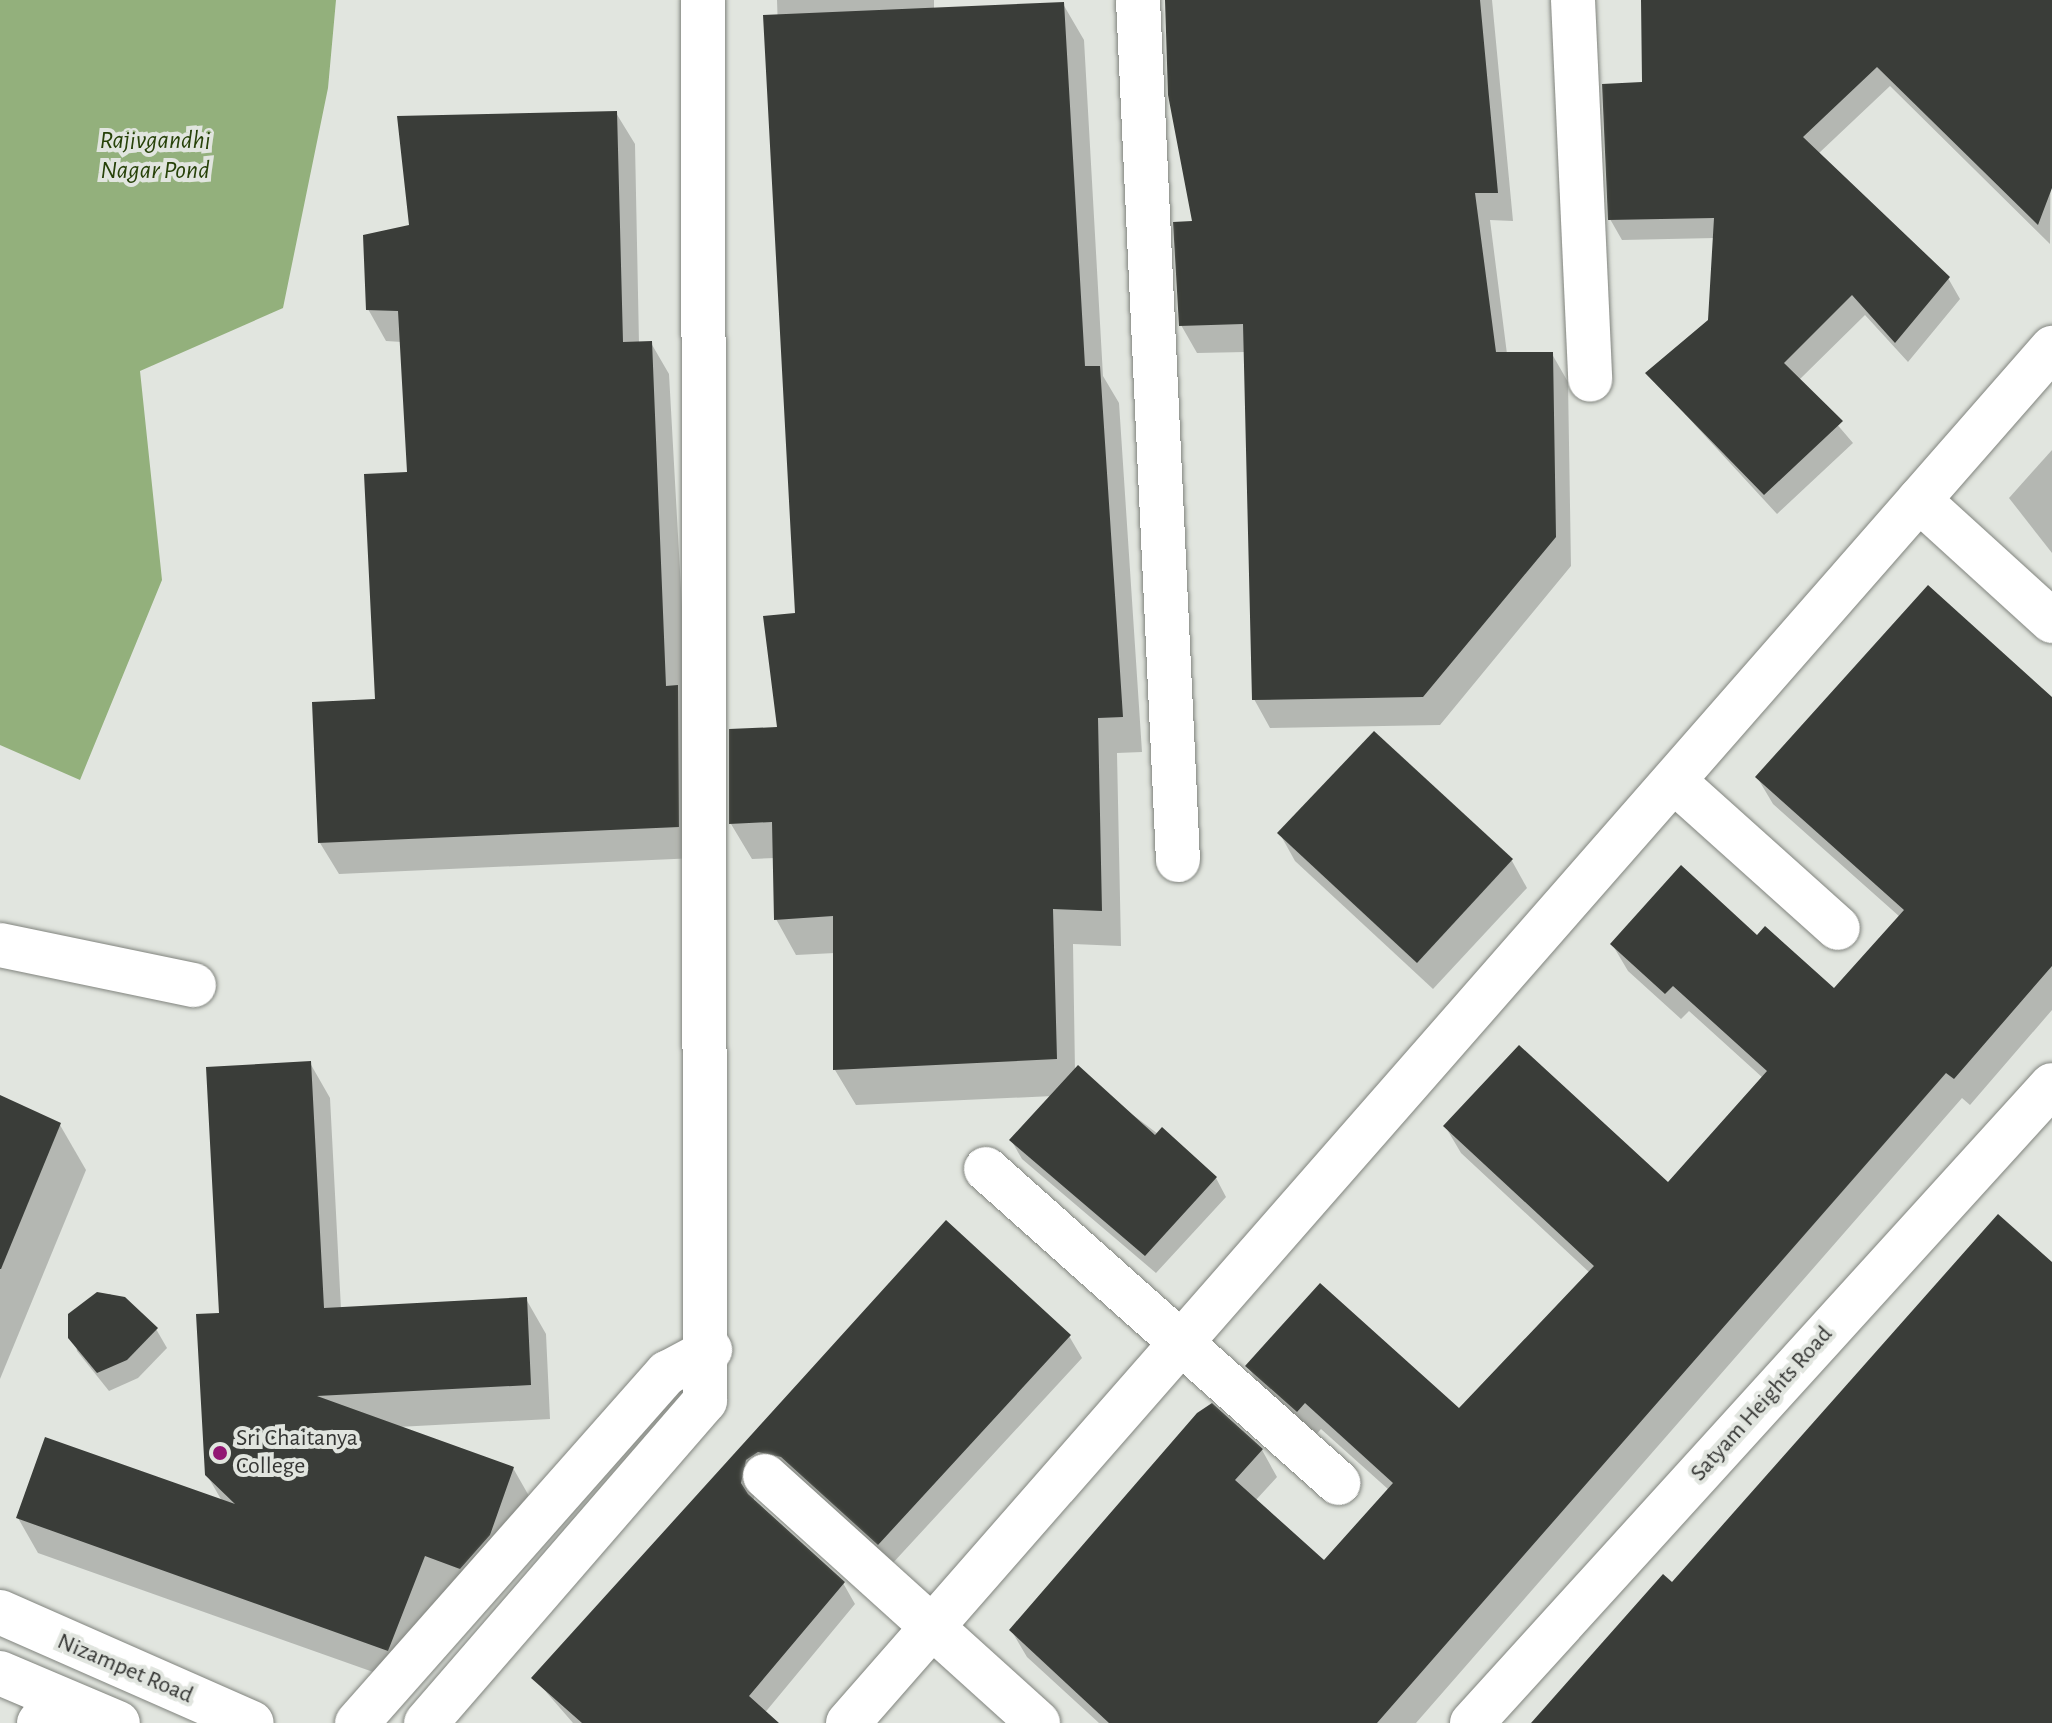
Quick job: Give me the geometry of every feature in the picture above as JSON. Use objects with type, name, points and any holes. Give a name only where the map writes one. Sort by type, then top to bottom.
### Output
[{"type":"street","points":[[426,1723],[705,1401],[710,1350],[703,0]]},
{"type":"street","points":[[1138,0],[1178,860]]},
{"type":"street","points":[[1573,0],[1590,380]]},
{"type":"street","points":[[848,1723],[2052,348]]},
{"type":"street","points":[[1919,500],[2052,621]]},
{"type":"street","points":[[1674,781],[1838,928]]},
{"type":"street","points":[[0,945],[194,985]]},
{"type":"street","name":"Satyam Heights Road","points":[[1472,1723],[2052,1085]]},
{"type":"street","points":[[986,1169],[1339,1483]]},
{"type":"street","points":[[357,1723],[667,1373],[710,1350]]},
{"type":"street","points":[[765,1476],[1038,1723]]},
{"type":"street","name":"Nizampet Road","points":[[0,1612],[252,1723]]},
{"type":"street","points":[[0,1673],[48,1711],[118,1723]]},
{"type":"water","name":"Rajivgandhi Nagar Pond","points":[[0,0],[336,0],[328,88],[283,308],[140,371],[162,580],[80,780],[0,745]]},
{"type":"building","points":[[1165,0],[1480,0],[1498,193],[1475,193],[1496,352],[1553,352],[1556,537],[1423,697],[1252,700],[1243,324],[1179,326],[1173,222],[1192,221],[1168,95]]},
{"type":"building","points":[[1641,0],[2052,0],[2052,188],[2038,225],[1877,67],[1803,137],[1950,277],[1895,343],[1852,295],[1784,363],[1843,421],[1764,495],[1645,373],[1708,320],[1714,218],[1608,220],[1602,84],[1642,82]]},
{"type":"building","points":[[1064,2],[1085,366],[1100,366],[1123,717],[1098,718],[1102,911],[1053,909],[1057,1059],[833,1070],[833,916],[774,920],[772,822],[729,824],[729,729],[777,727],[763,616],[795,613],[763,15]]},
{"type":"building","points":[[617,111],[623,342],[652,341],[666,686],[678,685],[679,827],[318,843],[312,702],[375,699],[364,474],[407,472],[398,311],[366,310],[363,235],[409,225],[397,116]]},
{"type":"building","points":[[1928,585],[2052,697],[2052,966],[1954,1079],[1946,1073],[1377,1723],[1109,1723],[1009,1630],[1197,1413],[1212,1403],[1263,1449],[1235,1480],[1324,1560],[1393,1483],[1305,1403],[1297,1412],[1245,1366],[1320,1283],[1459,1408],[1594,1266],[1443,1126],[1519,1045],[1668,1182],[1767,1071],[1673,986],[1665,994],[1610,944],[1681,865],[1757,935],[1765,926],[1834,988],[1904,910],[1755,777]]},
{"type":"building","points":[[1374,731],[1513,859],[1417,963],[1277,833]]},
{"type":"building","points":[[311,1061],[324,1308],[527,1297],[531,1385],[317,1396],[514,1467],[490,1535],[460,1569],[425,1556],[388,1651],[16,1518],[45,1437],[235,1504],[205,1475],[196,1314],[219,1313],[206,1067]]},
{"type":"building","points":[[1078,1065],[1155,1135],[1162,1127],[1217,1177],[1145,1256],[1009,1140]]},
{"type":"building","points":[[0,1095],[61,1123],[1,1269],[0,1269]]},
{"type":"building","points":[[1998,1214],[2052,1262],[2052,1723],[1531,1723],[1663,1574],[1672,1582]]},
{"type":"building","points":[[946,1220],[1071,1335],[878,1545],[781,1457],[758,1452],[746,1460],[741,1483],[748,1494],[845,1582],[749,1696],[779,1723],[582,1723],[531,1678]]},
{"type":"building","points":[[97,1292],[125,1297],[158,1328],[127,1360],[97,1373],[68,1338],[68,1314]]},
{"type":"place","name":"Sri Chaitanya College","points":[[220,1453]]}]
